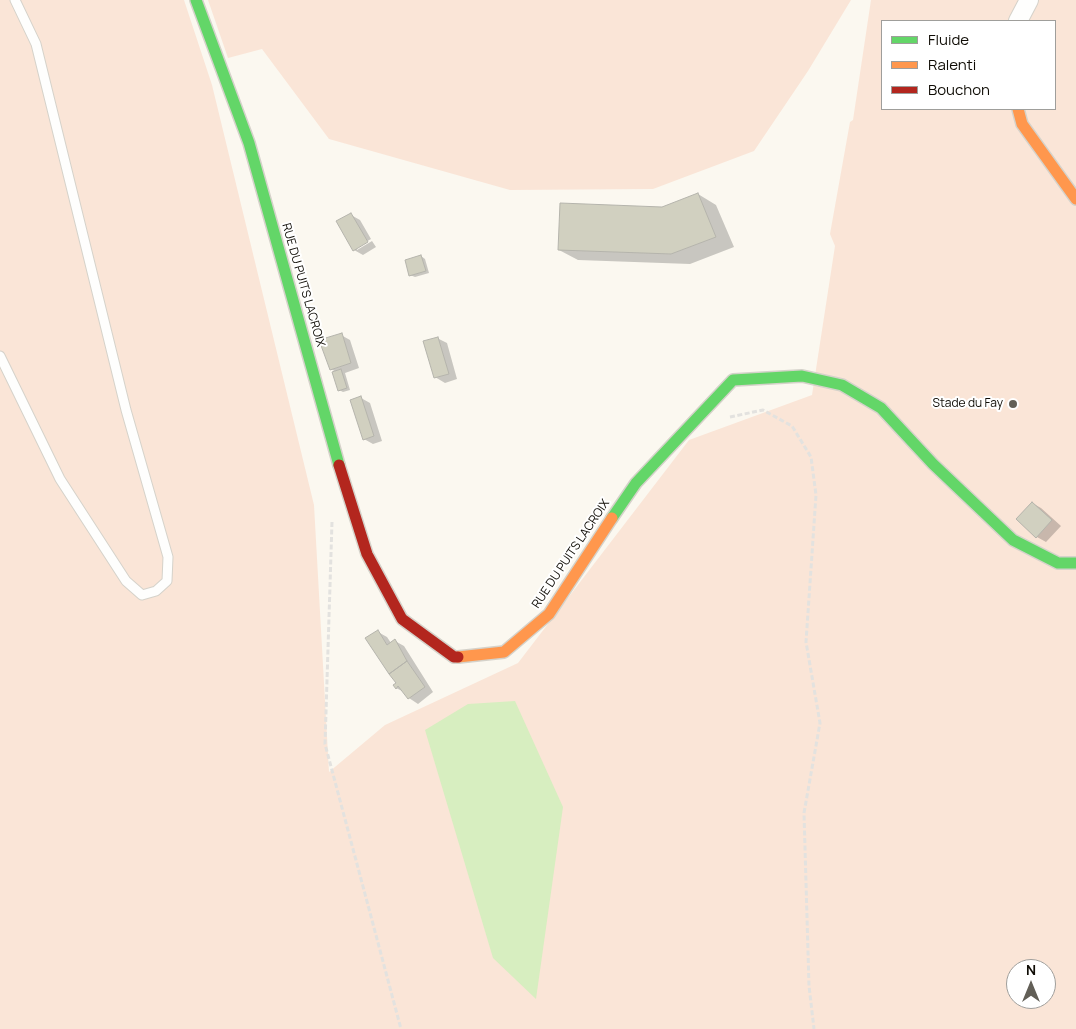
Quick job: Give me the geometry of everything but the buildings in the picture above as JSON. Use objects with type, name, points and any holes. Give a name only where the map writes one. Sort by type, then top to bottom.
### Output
[{"type":"street","name":"RUE DU PUITS LACROIX","points":[[196,0],[249,143],[334,450],[367,554],[402,619],[454,657],[504,652],[549,614],[636,483],[733,380],[802,376],[842,385],[881,408],[933,464],[1013,540],[1058,564],[1076,563]]},
{"type":"street","points":[[1019,20],[1030,0]]},
{"type":"street","points":[[1018,110],[1022,124],[1076,199]]},
{"type":"lane","points":[[0,356],[60,480],[126,581],[142,595],[156,591],[166,581],[168,557],[126,410],[36,44],[15,0]]},
{"type":"path","points":[[727,418],[763,410],[792,426],[811,457],[816,495],[806,642],[820,723],[804,813],[809,986],[814,1029]]},
{"type":"path","points":[[332,518],[325,744],[401,1029]]},
{"type":"shaded area","points":[[0,0],[184,0],[212,85],[314,505],[329,772],[385,725],[518,663],[689,440],[812,395],[835,246],[830,234],[850,122],[853,120],[871,0],[1076,0],[1076,1029],[0,1029]]},
{"type":"shaded area","points":[[208,0],[851,0],[808,71],[754,151],[653,189],[510,190],[329,139],[262,49],[228,58]]},
{"type":"shaded area","points":[[515,701],[563,807],[536,999],[493,958],[425,730],[468,704]]},
{"type":"traffic: fast","points":[[196,0],[249,143],[339,465]]},
{"type":"traffic: fast","points":[[612,518],[636,483],[733,380],[802,376],[842,385],[881,408],[933,464],[1013,540],[1058,563],[1076,563]]},
{"type":"traffic: slow","points":[[1018,110],[1022,124],[1076,199]]},
{"type":"traffic: slow","points":[[458,657],[504,652],[549,614],[612,518]]},
{"type":"traffic: jam","points":[[339,465],[367,554],[402,619],[454,657],[458,657]]},
{"type":"place","name":"Stade du Fay","points":[[1013,404]]}]
